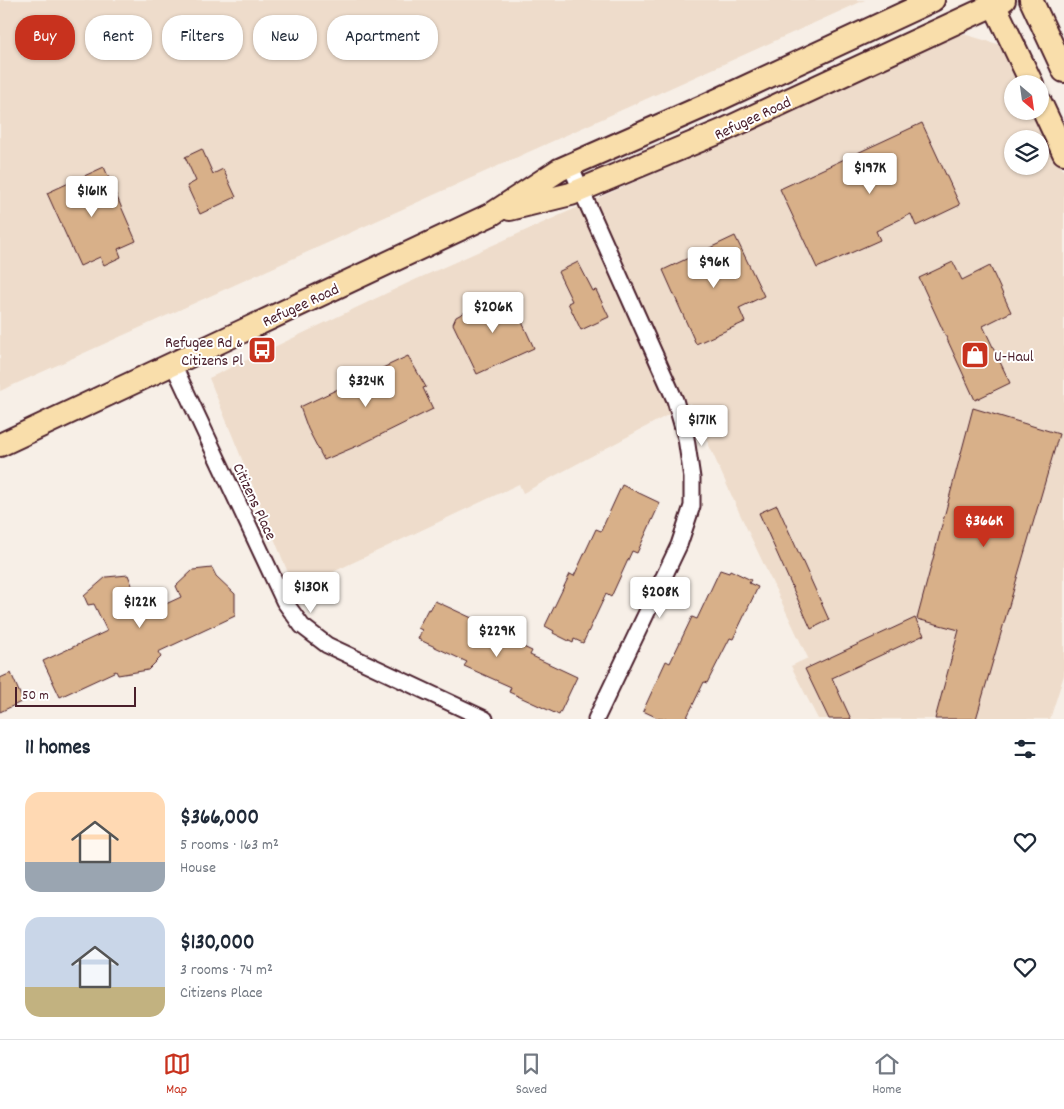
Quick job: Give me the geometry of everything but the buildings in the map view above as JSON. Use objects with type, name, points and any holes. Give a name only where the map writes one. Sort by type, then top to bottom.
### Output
[{"type":"main road","name":"Refugee Road","points":[[0,445],[492,214],[559,170],[709,104],[933,0]]},
{"type":"main road","points":[[1031,0],[1064,71]]},
{"type":"main road","name":"Refugee Road","points":[[492,214],[571,194],[722,131],[997,2]]},
{"type":"main road","points":[[997,2],[1028,75]]},
{"type":"main road","points":[[1048,120],[1064,153]]},
{"type":"street","points":[[570,165],[672,395],[686,438],[692,478],[692,506],[679,545],[596,719]]},
{"type":"street","name":"Citizens Place","points":[[173,364],[284,601],[302,626],[326,645],[485,719]]},
{"type":"shaded area","points":[[0,0],[865,0],[0,391]]},
{"type":"shaded area","points":[[960,33],[1001,45],[1016,75],[1004,75],[1004,120],[1038,120],[1043,130],[1004,130],[1004,175],[1049,175],[1049,142],[1064,172],[1064,675],[1050,719],[818,719],[791,666],[808,658],[690,403],[523,493],[519,484],[295,590],[209,378],[408,283],[666,168]]},
{"type":"place","name":"Refugee Rd & Citizens Pl","points":[[262,350]]},
{"type":"place","name":"U-Haul","points":[[975,355]]}]
